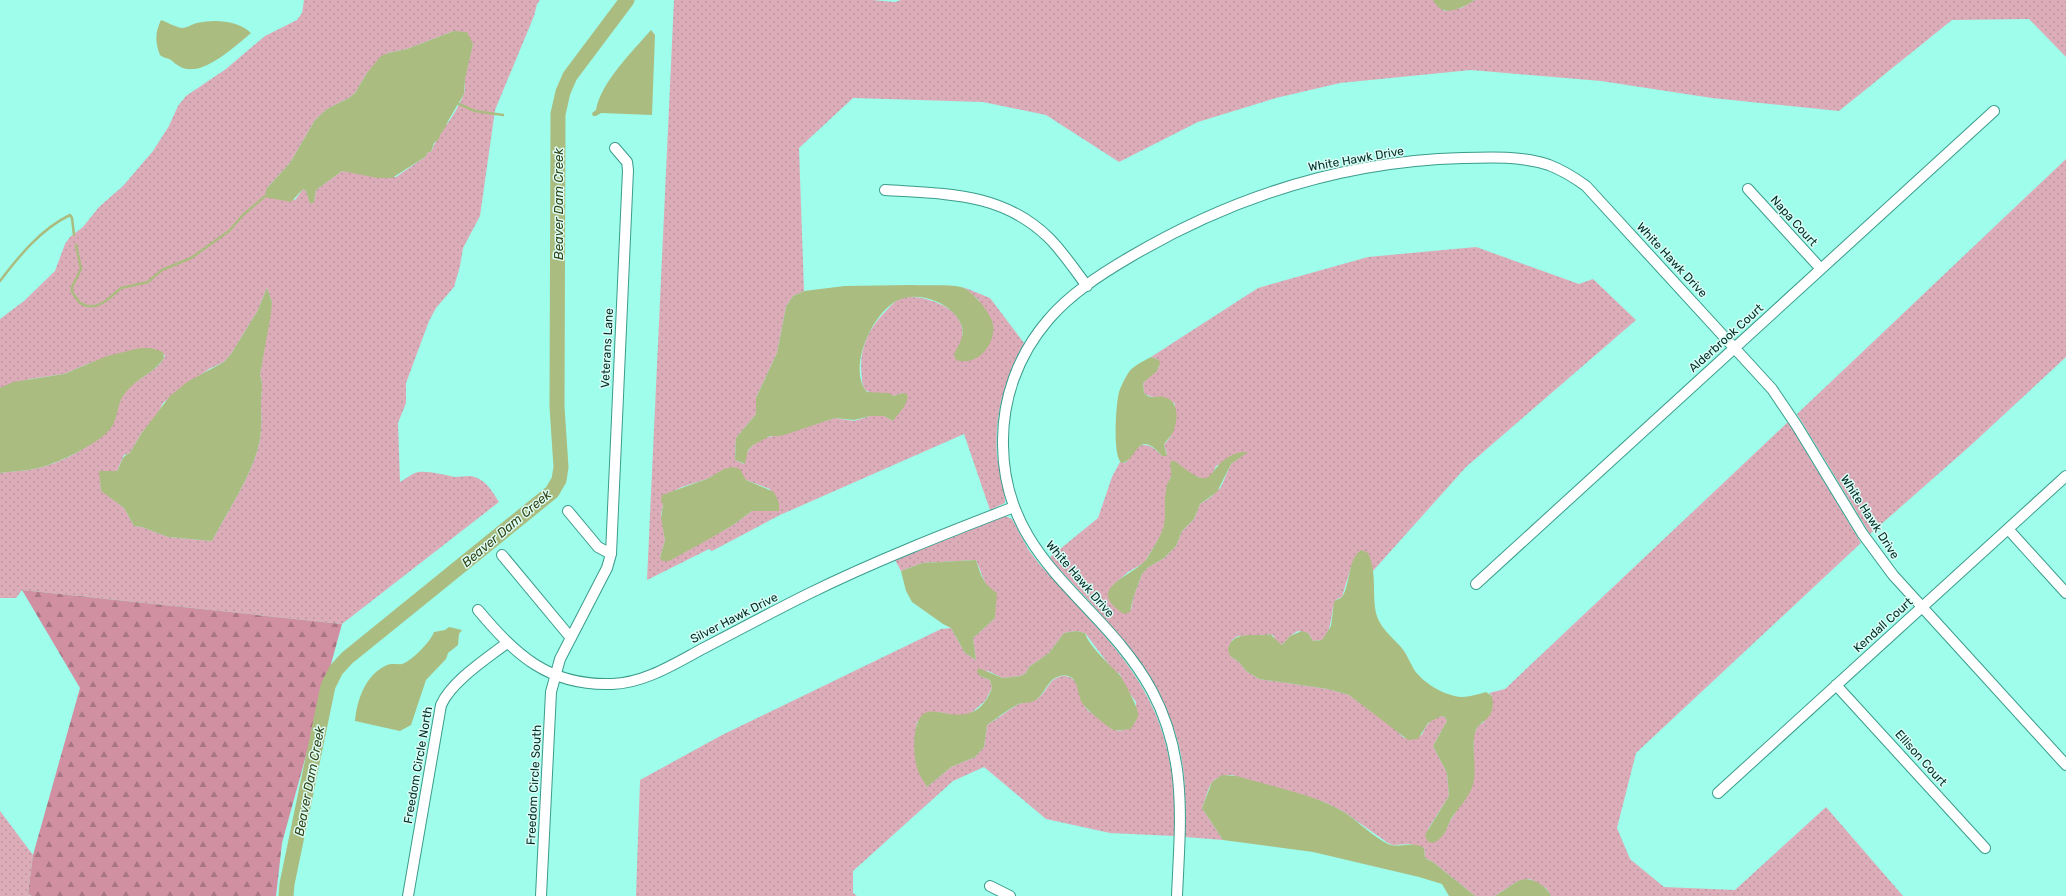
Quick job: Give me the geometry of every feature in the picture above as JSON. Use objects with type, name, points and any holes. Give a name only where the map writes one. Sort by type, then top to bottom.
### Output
[{"type":"street","name":"Alderbrook Court","points":[[1476,584],[1994,111]]},
{"type":"street","name":"Veterans Lane","points":[[554,675],[607,568],[610,554],[628,170],[627,162],[615,148]]},
{"type":"street","name":"White Hawk Drive","points":[[1177,896],[1181,817],[1180,780],[1174,749],[1162,712],[1142,674],[1125,650],[1034,547],[1014,507],[1007,483],[1003,451],[1003,423],[1011,386],[1018,367],[1038,333],[1059,308],[1086,286],[1119,264],[1183,228],[1251,198],[1302,182],[1349,171],[1455,158],[1513,158],[1548,165],[1586,186],[1735,347],[1776,395],[1816,456],[1862,532],[1893,575],[2066,765]]},
{"type":"street","name":"Napa Court","points":[[1748,189],[1821,269]]},
{"type":"street","points":[[885,190],[959,194],[977,198],[1011,211],[1037,227],[1049,238],[1063,254],[1086,286]]},
{"type":"street","name":"Kendall Court","points":[[1718,794],[2066,476]]},
{"type":"street","name":"Silver Hawk Drive","points":[[478,610],[506,643],[534,664],[554,675],[581,682],[612,684],[649,676],[847,575],[914,546],[1014,507]]},
{"type":"street","points":[[568,511],[598,547],[610,554]]},
{"type":"street","points":[[2008,529],[2066,593]]},
{"type":"street","points":[[502,555],[571,638]]},
{"type":"street","name":"Freedom Circle North","points":[[408,896],[441,705],[457,683],[506,643]]},
{"type":"street","name":"Freedom Circle South","points":[[541,896],[551,692],[554,675]]},
{"type":"street","name":"Ellison Court","points":[[1836,685],[1985,848]]},
{"type":"street","points":[[990,886],[1010,896]]},
{"type":"shaded area","points":[[304,0],[540,0],[537,4],[534,16],[495,110],[480,216],[463,248],[454,287],[436,308],[429,321],[406,383],[406,403],[398,423],[400,482],[419,472],[455,477],[475,477],[484,482],[491,489],[499,502],[342,624],[22,590],[16,598],[0,598],[0,473],[50,465],[79,452],[97,440],[113,422],[121,398],[127,389],[154,369],[163,360],[165,355],[90,363],[64,374],[30,379],[0,388],[0,319],[24,301],[55,271],[65,244],[70,237],[83,227],[99,207],[123,186],[153,151],[169,126],[178,106],[186,96],[226,69],[265,36],[297,20],[302,13]],"holes":[[[454,31],[473,44],[466,74],[464,94],[460,104],[438,137],[431,152],[428,152],[425,157],[396,177],[342,171],[316,190],[314,202],[310,203],[306,191],[303,189],[295,200],[267,188],[290,163],[315,120],[327,109],[349,98],[355,93],[367,73],[388,53],[407,49]],[[267,288],[272,302],[260,375],[262,386],[260,439],[257,452],[240,491],[212,541],[168,537],[142,527],[134,526],[124,508],[101,490],[100,471],[117,471],[124,455],[130,453],[141,434],[158,413],[163,403],[209,369],[224,362],[231,354],[257,312]]]},
{"type":"shaded area","points":[[674,0],[872,0],[895,2],[901,0],[1433,0],[1444,11],[1461,8],[1475,0],[2066,0],[2066,57],[2029,19],[1952,20],[1839,111],[1712,98],[1601,81],[1471,70],[1340,83],[1276,98],[1198,122],[1119,162],[1046,115],[983,102],[853,98],[799,148],[804,291],[793,296],[786,307],[777,353],[756,398],[756,414],[736,438],[735,460],[744,464],[750,448],[765,438],[835,418],[854,421],[870,416],[884,416],[893,421],[903,393],[894,396],[873,393],[865,389],[862,381],[861,359],[865,342],[873,326],[897,300],[902,298],[921,298],[944,306],[951,310],[957,317],[963,332],[956,355],[956,360],[979,300],[963,287],[990,298],[1024,343],[1006,383],[997,426],[997,455],[1005,503],[990,510],[964,434],[780,515],[712,551],[709,549],[647,580]],"holes":[[[730,469],[746,480],[770,489],[779,511],[752,511],[733,525],[672,559],[660,558],[665,540],[661,514],[665,495],[682,487],[707,479],[724,470]]]},
{"type":"shaded area","points":[[1433,0],[1475,0],[1458,9],[1447,11],[1437,6]]},
{"type":"shaded area","points":[[161,20],[176,27],[182,28],[211,21],[233,23],[251,33],[215,61],[200,68],[186,69],[160,55],[156,38]]},
{"type":"shaded area","points":[[651,30],[655,35],[652,115],[601,113],[593,116],[592,113],[596,110],[599,99],[611,78]]},
{"type":"shaded area","points":[[454,31],[467,32],[473,44],[465,79],[464,94],[439,139],[434,143],[431,152],[428,152],[425,157],[392,178],[378,178],[342,171],[316,190],[314,202],[310,204],[306,191],[303,189],[291,202],[264,197],[267,188],[290,163],[315,120],[327,109],[349,98],[355,93],[367,73],[381,56],[407,49]]},
{"type":"shaded area","points":[[2066,159],[2066,357],[1970,446],[1870,534],[1797,414]]},
{"type":"shaded area","points":[[1476,247],[1579,284],[1593,279],[1636,320],[1466,467],[1372,572],[1371,562],[1351,567],[1342,597],[1337,599],[1335,602],[1326,636],[1322,640],[1313,641],[1308,633],[1298,631],[1290,636],[1282,645],[1275,640],[1274,636],[1268,634],[1238,636],[1232,640],[1230,656],[1239,662],[1246,671],[1259,679],[1328,689],[1349,695],[1393,727],[1404,738],[1422,735],[1431,721],[1437,717],[1445,717],[1447,721],[1433,746],[1447,773],[1449,796],[1428,829],[1444,834],[1450,821],[1472,787],[1474,734],[1478,726],[1484,722],[1492,696],[1489,693],[1505,689],[1788,422],[1861,543],[1636,753],[1617,828],[1630,859],[1664,887],[1735,890],[1826,807],[1903,896],[1551,896],[1546,888],[1530,879],[1518,881],[1495,896],[1475,896],[1433,862],[1425,858],[1424,848],[1410,844],[1393,845],[1344,812],[1324,802],[1232,775],[1218,778],[1214,781],[1208,789],[1202,808],[1223,840],[1185,837],[1185,791],[1179,746],[1170,718],[1158,692],[1126,644],[1108,622],[1049,558],[1098,518],[1112,477],[1120,462],[1125,463],[1135,450],[1142,445],[1153,448],[1162,456],[1167,454],[1164,445],[1171,436],[1175,404],[1167,399],[1152,397],[1144,393],[1143,383],[1159,367],[1159,360],[1151,357],[1258,288],[1368,257]],"holes":[[[1247,452],[1231,464],[1221,487],[1211,497],[1200,504],[1194,519],[1182,531],[1176,546],[1164,558],[1147,568],[1142,574],[1133,598],[1131,610],[1112,586],[1128,572],[1144,563],[1161,535],[1165,523],[1165,502],[1168,484],[1172,475],[1171,461],[1177,463],[1191,475],[1205,479],[1211,476],[1216,466]]]},
{"type":"shaded area","points":[[912,285],[961,287],[970,292],[980,302],[992,319],[993,332],[984,352],[971,360],[956,360],[954,355],[962,338],[963,331],[959,319],[953,312],[946,306],[928,299],[909,297],[901,299],[881,314],[873,326],[861,354],[860,369],[861,381],[867,392],[888,393],[894,396],[903,393],[907,394],[907,401],[905,405],[893,421],[884,416],[870,416],[854,420],[835,418],[781,436],[770,436],[753,445],[748,450],[745,464],[735,460],[736,438],[756,414],[756,398],[777,353],[786,307],[793,296],[804,291],[845,286]]},
{"type":"shaded area","points":[[267,288],[272,302],[260,375],[262,386],[260,439],[252,465],[240,491],[212,541],[168,537],[142,527],[134,526],[124,508],[101,491],[99,471],[117,471],[123,458],[130,453],[141,434],[170,396],[187,382],[224,362],[231,354],[257,312]]},
{"type":"shaded area","points":[[140,348],[151,348],[163,352],[164,358],[155,368],[130,387],[126,392],[121,401],[114,424],[106,434],[89,446],[50,465],[0,473],[0,388],[13,382],[64,374],[107,356]]},
{"type":"shaded area","points":[[1151,357],[1159,360],[1160,363],[1157,371],[1143,383],[1144,393],[1150,397],[1164,397],[1169,399],[1173,402],[1177,417],[1173,432],[1164,445],[1167,456],[1162,456],[1154,448],[1147,444],[1138,448],[1127,461],[1122,463],[1119,459],[1116,441],[1116,418],[1119,392],[1129,372],[1138,364]]},
{"type":"shaded area","points":[[1241,452],[1248,452],[1231,464],[1217,492],[1200,504],[1194,519],[1182,531],[1176,546],[1164,558],[1147,568],[1142,574],[1133,598],[1130,612],[1124,614],[1112,605],[1108,596],[1110,589],[1116,582],[1142,564],[1148,557],[1160,536],[1165,521],[1165,496],[1167,484],[1171,477],[1171,461],[1175,461],[1190,472],[1206,478],[1211,475],[1220,463]]},
{"type":"shaded area","points":[[733,467],[740,469],[746,480],[774,492],[779,503],[779,511],[752,511],[733,525],[704,542],[669,561],[662,561],[660,558],[665,540],[661,518],[663,505],[661,500],[662,495],[707,479],[724,469]]},
{"type":"shaded area","points":[[1005,516],[1012,519],[1028,549],[1040,565],[1097,627],[1121,656],[1141,685],[1156,716],[1167,750],[1173,790],[1174,836],[1110,833],[1046,819],[984,767],[953,781],[853,871],[853,893],[857,896],[636,896],[640,780],[722,735],[941,629],[951,628],[965,653],[976,660],[973,638],[995,618],[986,585],[976,560],[922,563],[901,571],[895,560]],"holes":[[[1076,631],[1085,633],[1113,670],[1120,674],[1125,687],[1136,702],[1136,721],[1131,726],[1122,730],[1110,727],[1087,710],[1073,679],[1064,676],[1059,677],[1051,682],[1044,693],[1037,699],[1017,705],[987,725],[984,747],[975,757],[951,767],[927,787],[918,770],[915,737],[917,722],[938,712],[958,716],[970,714],[985,701],[992,688],[990,680],[980,676],[988,671],[1003,678],[1021,676],[1026,673],[1029,667],[1049,653],[1064,633]]]},
{"type":"shaded area","points":[[1362,550],[1368,553],[1371,560],[1376,613],[1380,623],[1386,632],[1403,650],[1419,676],[1442,692],[1456,696],[1465,697],[1486,692],[1492,696],[1492,711],[1477,728],[1475,733],[1474,782],[1472,788],[1451,819],[1443,836],[1433,843],[1428,842],[1425,836],[1426,833],[1449,796],[1447,773],[1433,746],[1447,721],[1445,717],[1441,716],[1428,723],[1418,739],[1408,740],[1349,695],[1328,689],[1259,679],[1246,671],[1239,662],[1230,656],[1228,650],[1233,640],[1238,637],[1249,635],[1270,634],[1282,645],[1290,636],[1302,631],[1308,633],[1313,641],[1322,640],[1331,626],[1334,602],[1342,597],[1345,592],[1351,565],[1357,554]]},
{"type":"shaded area","points":[[976,560],[983,579],[997,593],[995,618],[973,638],[976,660],[965,653],[951,628],[912,602],[906,591],[901,571],[922,563]]},
{"type":"shaded area","points":[[449,627],[462,630],[459,634],[458,645],[448,653],[446,659],[426,680],[411,725],[400,731],[355,721],[360,697],[368,682],[379,669],[391,664],[402,664],[411,659],[421,650],[434,632],[445,630]]},
{"type":"shaded area","points":[[1076,631],[1085,633],[1090,643],[1119,674],[1123,681],[1133,699],[1138,713],[1137,719],[1131,729],[1114,730],[1107,726],[1084,706],[1076,683],[1073,679],[1069,676],[1057,677],[1051,681],[1040,696],[1034,701],[1017,705],[987,725],[984,747],[975,757],[951,767],[927,787],[918,771],[914,749],[915,731],[920,717],[925,713],[930,712],[960,715],[974,711],[984,703],[992,688],[990,680],[980,676],[977,672],[978,668],[1003,678],[1021,676],[1026,673],[1029,667],[1049,653],[1064,633]]},
{"type":"shaded area","points":[[1222,775],[1237,776],[1319,800],[1344,812],[1376,837],[1388,844],[1397,846],[1420,846],[1424,848],[1425,858],[1433,862],[1475,896],[1449,896],[1442,884],[1419,877],[1313,852],[1223,840],[1202,808],[1212,782]]},
{"type":"shaded area","points":[[0,811],[33,855],[28,893],[32,896],[0,896]]},
{"type":"shaded area","points":[[1525,879],[1541,884],[1547,889],[1551,896],[1495,896],[1518,881]]},
{"type":"green space","points":[[22,590],[342,624],[282,843],[276,896],[32,896],[28,893],[33,855],[80,688]]},
{"type":"waterway","name":"Beaver Dam Creek","points":[[286,896],[287,884],[328,686],[336,670],[347,658],[552,492],[559,480],[561,467],[557,407],[558,114],[563,92],[570,76],[627,0]]},
{"type":"waterway","points":[[459,104],[475,111],[503,115]]},
{"type":"waterway","points":[[76,245],[81,269],[72,287],[72,292],[80,303],[87,306],[96,306],[106,301],[121,288],[148,282],[162,270],[191,258],[229,231],[243,215],[264,197]]},
{"type":"waterway","points":[[0,281],[40,235],[70,215],[72,218],[74,235]]}]
